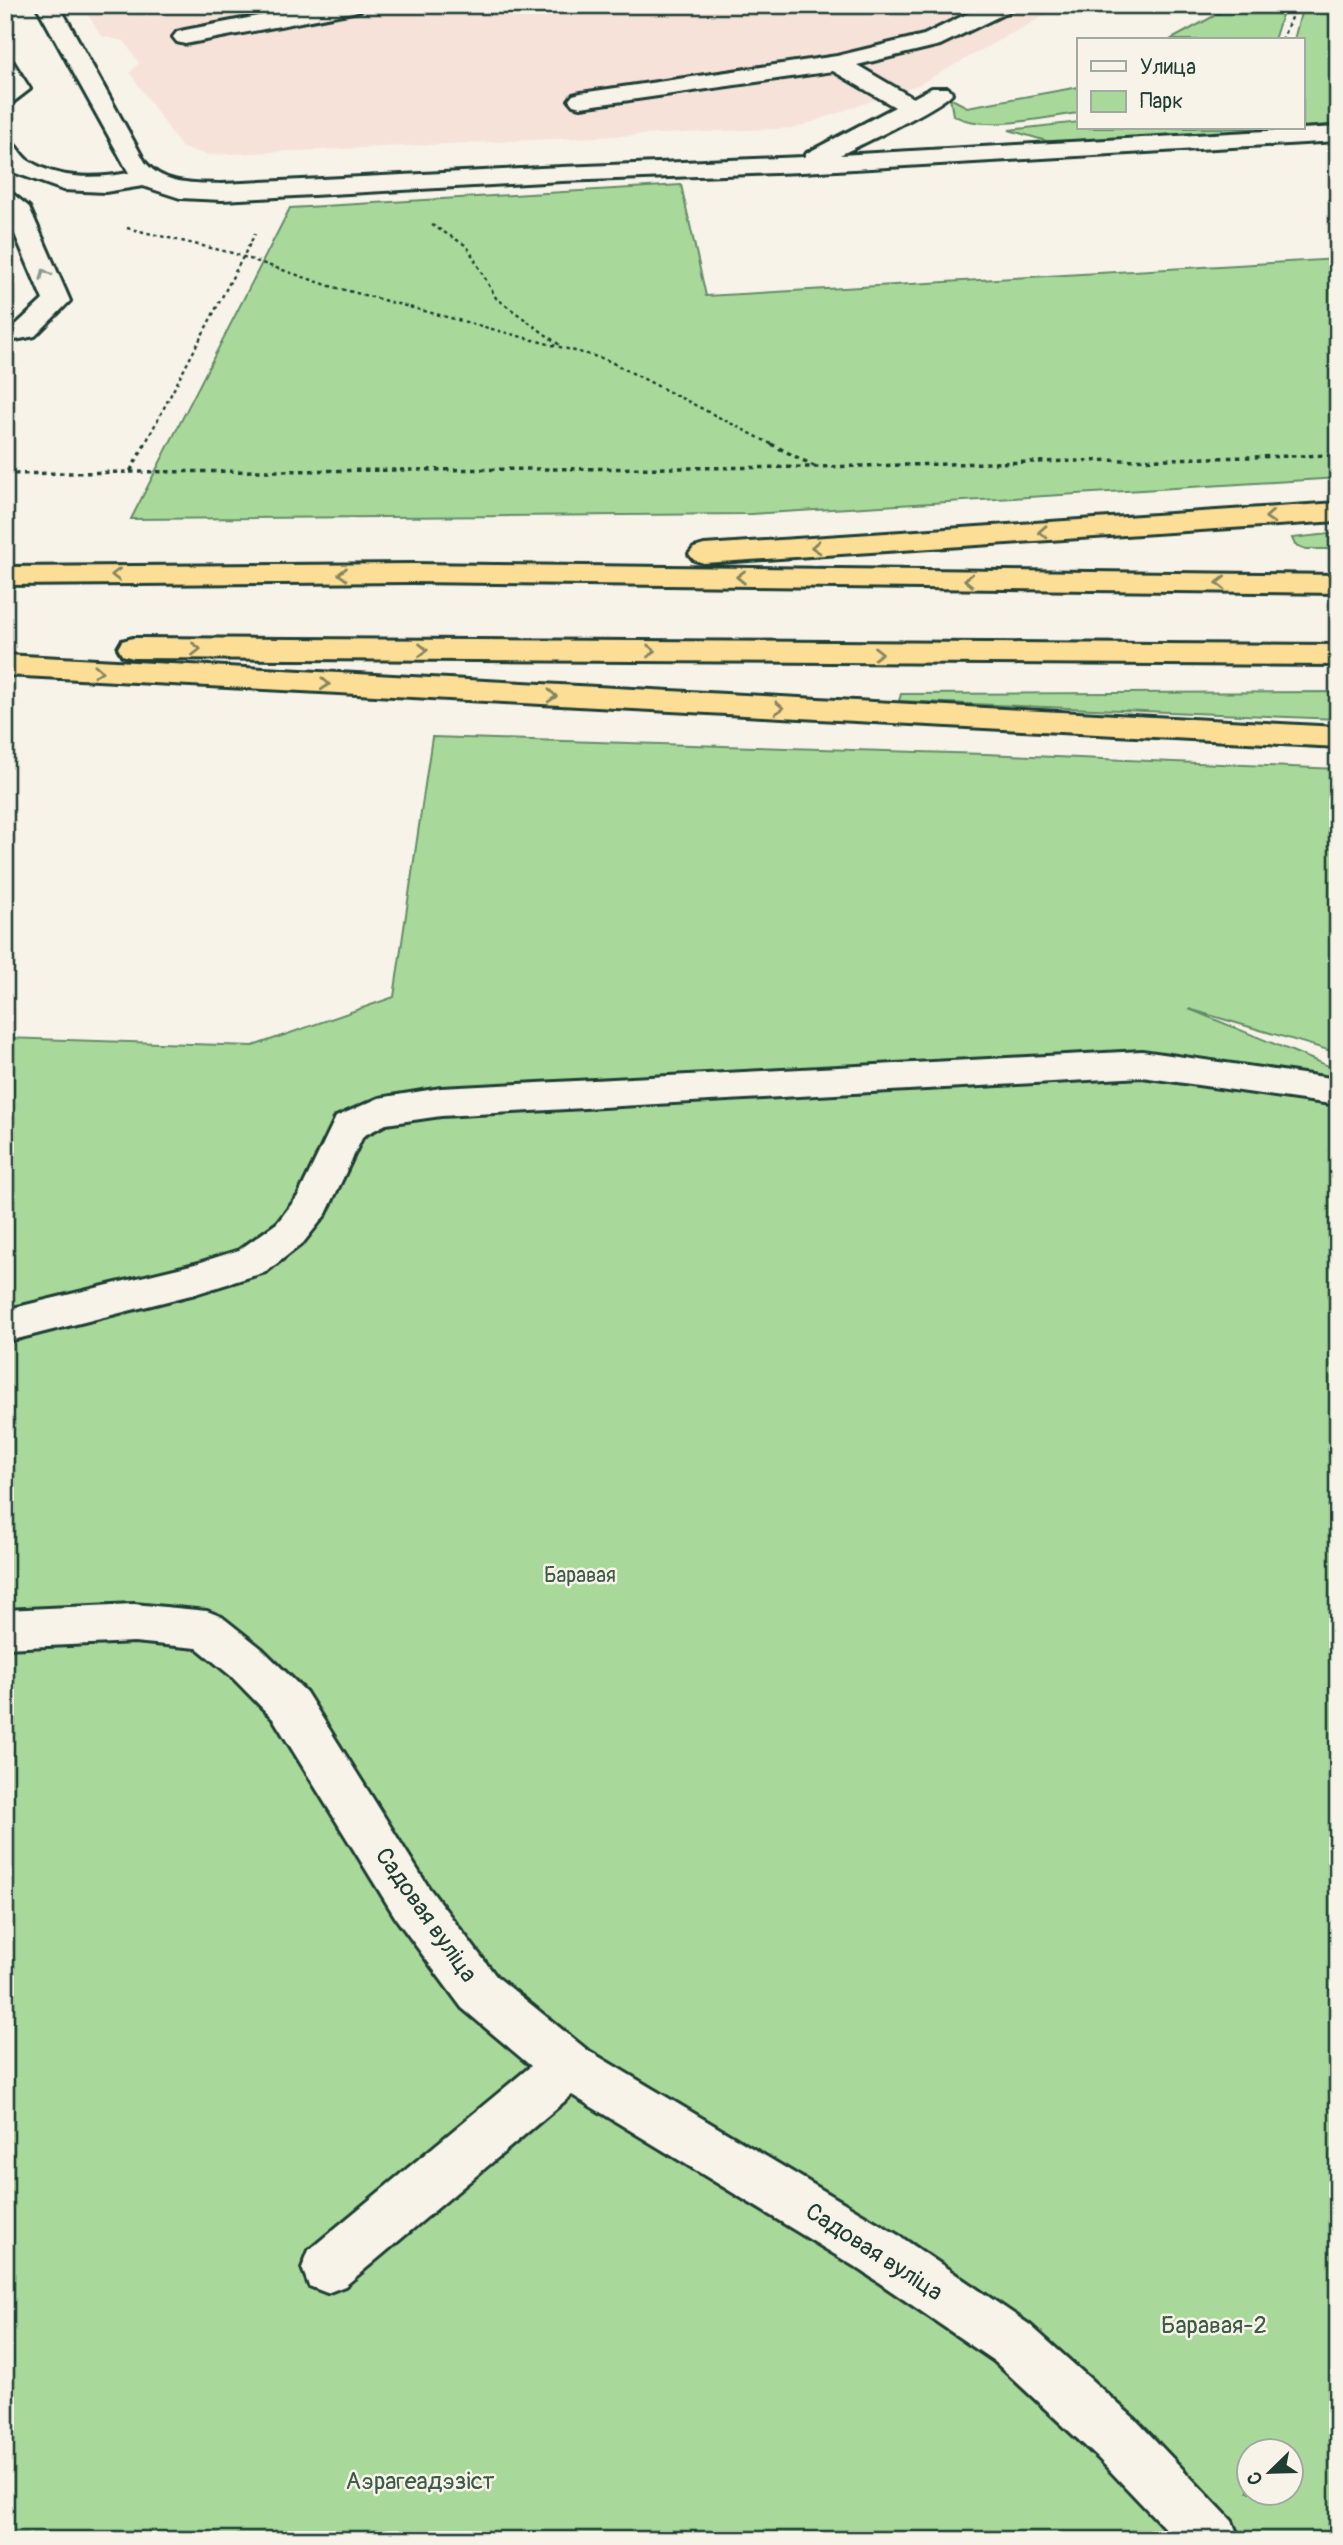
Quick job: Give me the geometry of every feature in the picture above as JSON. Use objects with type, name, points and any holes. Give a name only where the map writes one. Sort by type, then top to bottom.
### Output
[{"type":"highway","points":[[411,573],[1338,512]]},
{"type":"highway","points":[[5,576],[411,573],[1338,584]]},
{"type":"highway","points":[[5,648],[1338,655]]},
{"type":"highway","points":[[5,665],[1338,737]]},
{"type":"street","points":[[47,5],[134,164],[145,178]]},
{"type":"street","points":[[185,37],[353,5]]},
{"type":"street","points":[[581,100],[836,63],[932,40],[1004,5]]},
{"type":"street","points":[[836,63],[913,108]]},
{"type":"street","points":[[5,67],[18,89],[5,97]]},
{"type":"street","points":[[802,165],[940,93]]},
{"type":"street","points":[[5,147],[19,166],[63,183],[105,185],[145,178],[180,190],[222,192],[364,183],[802,165],[1338,134]]},
{"type":"street","points":[[5,200],[16,207],[57,301],[26,330],[5,334]]},
{"type":"street","points":[[5,1326],[195,1279],[252,1261],[290,1233],[313,1204],[349,1127],[379,1112],[454,1101],[1142,1064],[1338,1092]]},
{"type":"street","name":"Садовая вуліца","points":[[5,1629],[134,1623],[207,1630],[246,1662],[290,1706],[324,1756],[412,1904],[479,1992],[569,2066],[880,2253],[1012,2343],[1117,2439],[1213,2540]]},
{"type":"street","points":[[327,2267],[569,2066]]},
{"type":"path","points":[[1283,38],[1296,5]]},
{"type":"path","points":[[364,183],[467,246],[496,298],[564,348]]},
{"type":"path","points":[[130,472],[279,188]]},
{"type":"path","points":[[116,226],[232,253],[330,286],[605,359],[817,467]]},
{"type":"path","points":[[5,474],[817,467],[1338,455]]},
{"type":"shaded area","points":[[82,5],[1063,5],[920,84],[795,128],[209,155],[182,148],[130,73],[139,63],[124,41],[101,36]]},
{"type":"green space","points":[[1234,5],[1285,5],[1275,38],[1174,38]]},
{"type":"green space","points":[[1303,5],[1338,5],[1338,124],[1304,127],[1304,38],[1295,38]]},
{"type":"green space","points":[[1077,87],[1077,113],[1015,122],[981,123],[953,115],[950,98],[967,107]]},
{"type":"green space","points":[[1077,122],[1077,130],[1276,130],[1139,142],[1050,142],[1009,130]]},
{"type":"green space","points":[[681,185],[706,296],[1338,259],[1338,478],[751,514],[131,519],[290,208]]},
{"type":"green space","points":[[1338,533],[1338,549],[1306,549],[1295,545],[1292,538]]},
{"type":"green space","points":[[1338,692],[1338,719],[899,701],[901,694]]},
{"type":"green space","name":"Баравая","points":[[432,737],[985,754],[1338,769],[1338,1053],[1189,1009],[1338,1070],[1338,2540],[5,2540],[5,1038],[253,1046],[394,997]]},
{"type":"park label","name":"Баравая-2","points":[[1214,2325]]},
{"type":"park label","name":"Аэрагеадэзіст","points":[[420,2481]]}]
